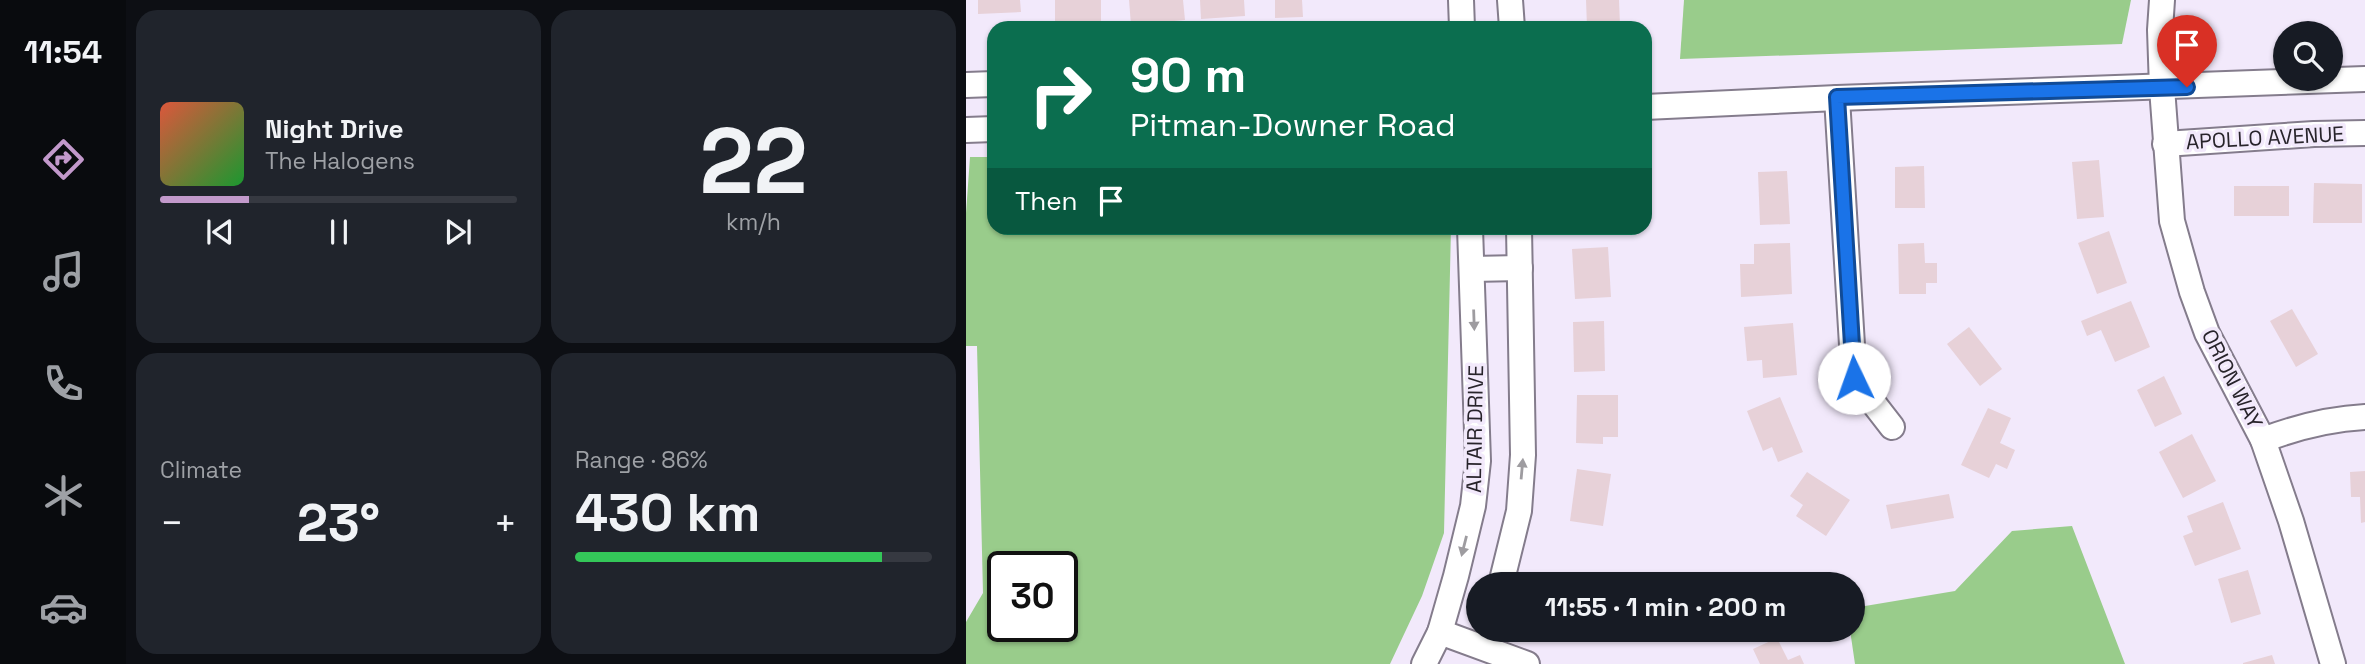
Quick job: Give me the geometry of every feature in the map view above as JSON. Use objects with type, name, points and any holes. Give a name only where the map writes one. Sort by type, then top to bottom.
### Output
[{"type":"street","points":[[1461,0],[1462,21]]},
{"type":"street","points":[[1510,0],[1512,21]]},
{"type":"street","name":"ORION WAY","points":[[2162,0],[2162,88],[2172,221],[2207,333],[2263,440],[2291,521],[2333,664]]},
{"type":"street","points":[[1652,107],[1837,97],[2365,79]]},
{"type":"street","points":[[966,85],[987,84]]},
{"type":"street","points":[[1837,97],[1854,378],[1892,427]]},
{"type":"street","points":[[966,130],[987,129]]},
{"type":"street","name":"APOLLO AVENUE","points":[[2165,144],[2365,133]]},
{"type":"street","name":"ALTAIR DRIVE","points":[[1424,664],[1440,632],[1473,506],[1478,461],[1470,235]]},
{"type":"street","points":[[1504,572],[1519,511],[1523,454],[1519,235]]},
{"type":"street","points":[[1472,269],[1520,268]]},
{"type":"street","points":[[2263,440],[2294,428],[2330,419],[2365,417]]},
{"type":"street","points":[[1440,632],[1527,664]]},
{"type":"green space","points":[[1684,0],[2131,0],[2122,44],[1680,59]]},
{"type":"green space","points":[[970,157],[987,157],[987,235],[1451,235],[1444,533],[1422,596],[1390,664],[966,664],[966,622],[983,593],[977,346],[966,346],[966,213]]},
{"type":"green space","points":[[2072,526],[2125,664],[1855,664],[1852,642],[1865,642],[1865,606],[1955,591],[2012,531]]},
{"type":"building","points":[[978,0],[1020,0],[1021,12],[978,14]]},
{"type":"building","points":[[1055,0],[1101,0],[1101,21],[1055,21]]},
{"type":"building","points":[[1129,0],[1183,0],[1185,20],[1131,21]]},
{"type":"building","points":[[1200,0],[1244,0],[1245,16],[1201,19]]},
{"type":"building","points":[[1275,0],[1302,0],[1303,17],[1275,18]]},
{"type":"building","points":[[1586,0],[1619,0],[1620,21],[1587,21]]},
{"type":"building","points":[[2099,160],[2104,217],[2077,219],[2072,162]]},
{"type":"building","points":[[1924,166],[1925,208],[1895,208],[1895,167]]},
{"type":"building","points":[[1787,171],[1790,224],[1760,225],[1758,172]]},
{"type":"building","points":[[2314,183],[2362,184],[2362,223],[2313,223]]},
{"type":"building","points":[[2234,186],[2289,186],[2289,216],[2234,216]]},
{"type":"building","points":[[2109,231],[2127,283],[2097,294],[2078,243]]},
{"type":"building","points":[[1790,243],[1792,294],[1741,297],[1740,264],[1754,264],[1754,244]]},
{"type":"building","points":[[1924,243],[1925,263],[1937,263],[1937,283],[1926,283],[1926,294],[1899,294],[1898,244]]},
{"type":"building","points":[[1608,247],[1611,297],[1575,299],[1572,249]]},
{"type":"building","points":[[2131,301],[2150,347],[2115,362],[2101,330],[2087,336],[2081,321]]},
{"type":"building","points":[[2292,309],[2318,354],[2296,367],[2270,321]]},
{"type":"building","points":[[1604,321],[1605,371],[1574,372],[1573,322]]},
{"type":"building","points":[[1793,323],[1797,375],[1763,378],[1762,360],[1747,361],[1744,327]]},
{"type":"building","points":[[1969,327],[2002,369],[1980,386],[1947,344]]},
{"type":"building","points":[[2164,376],[2182,414],[2155,427],[2137,390]]},
{"type":"building","points":[[1577,395],[1618,395],[1618,437],[1603,437],[1603,444],[1576,443]]},
{"type":"building","points":[[1780,397],[1803,452],[1778,462],[1772,447],[1763,451],[1747,411]]},
{"type":"building","points":[[1988,408],[2011,418],[2000,443],[2015,450],[2007,469],[1996,464],[1989,478],[1961,465]]},
{"type":"building","points":[[2192,434],[2216,481],[2183,498],[2159,452]]},
{"type":"building","points":[[1577,469],[1611,474],[1603,526],[1570,521]]},
{"type":"building","points":[[2365,471],[2365,522],[2361,523],[2360,497],[2351,497],[2350,472]]},
{"type":"building","points":[[1807,472],[1850,500],[1826,536],[1796,516],[1803,505],[1790,496]]},
{"type":"building","points":[[1949,494],[1954,518],[1891,529],[1886,505]]},
{"type":"building","points":[[2223,502],[2241,549],[2195,566],[2183,536],[2193,532],[2187,516]]},
{"type":"building","points":[[2248,570],[2261,614],[2231,623],[2218,579]]},
{"type":"building","points":[[1768,642],[1779,642],[1788,660],[1800,655],[1804,664],[1760,664],[1753,649]]},
{"type":"building","points":[[2272,655],[2275,664],[2243,664],[2243,663]]},
{"type":"route","points":[[1854,378],[1837,97],[2187,87]]}]
